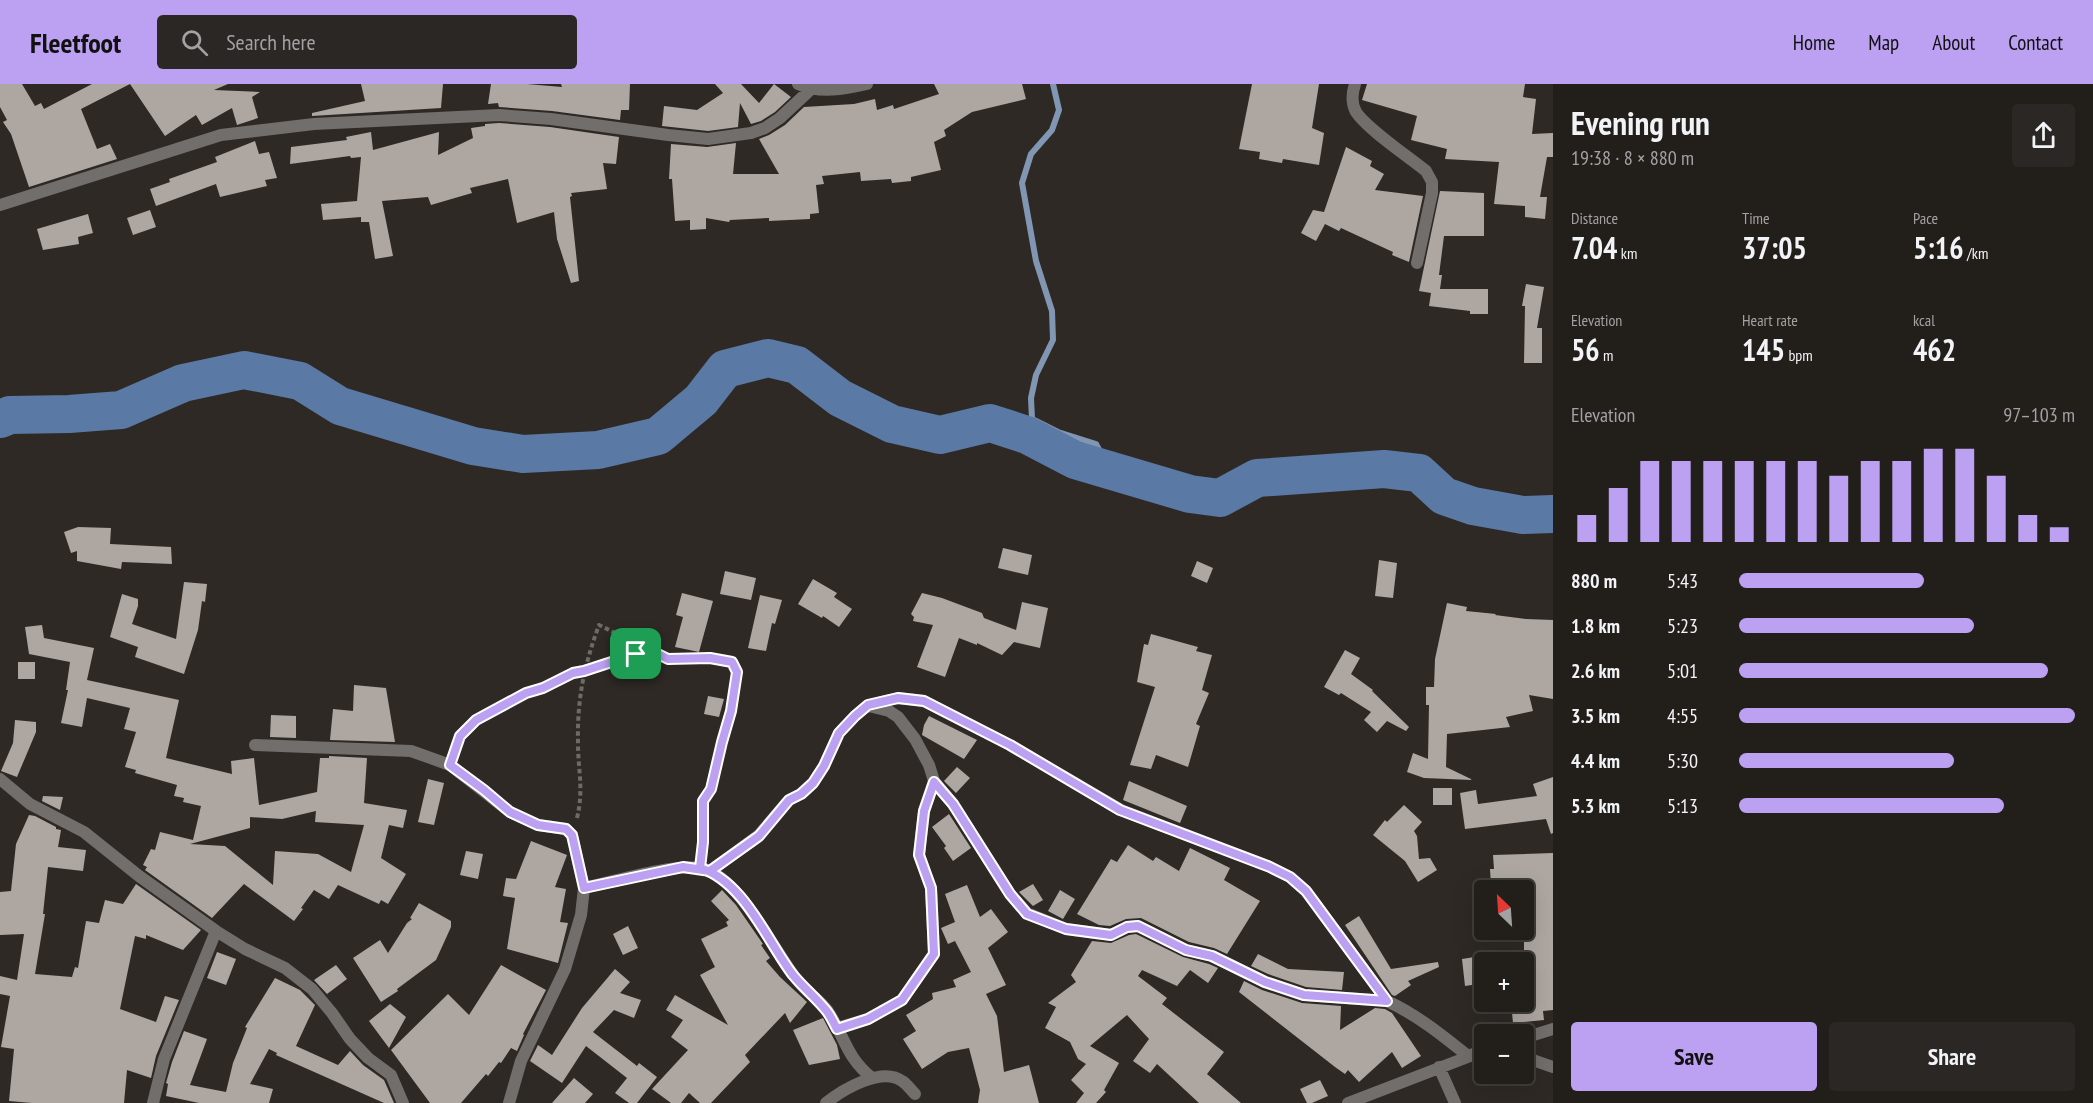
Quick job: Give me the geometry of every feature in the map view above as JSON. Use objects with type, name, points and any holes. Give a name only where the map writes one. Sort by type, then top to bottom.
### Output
[{"type":"street","points":[[0,205],[221,135],[314,124],[499,115],[551,119],[708,139],[750,133],[765,128],[786,113],[804,87],[832,90],[867,84]]},
{"type":"street","points":[[1355,84],[1352,93],[1355,110],[1364,122],[1426,171],[1432,182],[1432,193],[1417,263]]},
{"type":"street","points":[[705,869],[759,836],[789,800],[801,794],[813,783],[824,766],[839,733],[868,705],[898,698],[924,701],[1010,745],[1120,810],[1270,867],[1290,877],[1306,891],[1387,1001]]},
{"type":"street","points":[[868,705],[889,711],[898,717],[915,739],[930,765],[934,782],[953,804],[1010,894],[1027,914],[1066,929],[1111,935],[1127,927],[1138,926],[1186,950],[1212,956],[1265,982],[1304,995],[1387,1001],[1432,1027],[1468,1056]]},
{"type":"street","points":[[255,745],[411,751],[450,765],[510,812],[538,825],[566,829],[572,835],[584,888],[581,915],[565,969],[521,1061],[509,1103]]},
{"type":"street","points":[[0,779],[30,804],[84,831],[139,876],[216,931],[245,949],[285,968],[312,989],[368,1059],[380,1065],[391,1075],[404,1103]]},
{"type":"street","points":[[837,1029],[868,1019],[902,1000],[934,954],[931,888],[919,855],[924,811],[934,782]]},
{"type":"street","points":[[584,888],[683,867],[705,869],[724,881],[747,905],[800,984],[826,1009],[846,1048],[859,1067],[872,1077]]},
{"type":"street","points":[[153,1103],[164,1059],[216,931]]},
{"type":"street","points":[[1534,1035],[1553,1029]]},
{"type":"street","points":[[1348,1103],[1474,1055]]},
{"type":"street","points":[[1534,1060],[1553,1067]]},
{"type":"street","points":[[1439,1067],[1455,1103]]},
{"type":"street","points":[[826,1103],[835,1095],[872,1077],[888,1075],[902,1080],[915,1094]]},
{"type":"path","points":[[572,835],[580,802],[578,734],[584,671],[599,625],[668,659],[710,658],[732,662],[737,672],[731,711],[713,783],[703,801],[705,869]]},
{"type":"path","points":[[450,765],[460,736],[476,720],[526,693],[543,688],[573,673],[636,654],[646,648]]},
{"type":"building","points":[[0,84],[22,84],[35,106],[41,103],[44,109],[92,84],[130,84],[81,109],[97,149],[110,144],[117,159],[29,187],[11,134],[3,122],[7,120],[0,107]]},
{"type":"building","points":[[130,84],[228,84],[214,90],[260,92],[252,97],[258,118],[237,125],[232,108],[202,125],[196,115],[165,136]]},
{"type":"building","points":[[361,84],[443,84],[441,108],[312,116],[312,113],[365,101]]},
{"type":"building","points":[[491,84],[562,87],[561,84],[630,84],[629,110],[621,110],[620,120],[499,107],[498,103],[488,104]]},
{"type":"building","points":[[715,84],[741,84],[759,103],[774,84],[791,97],[775,112],[751,124],[740,103],[738,127],[708,131],[662,126],[664,106],[697,110],[723,93]]},
{"type":"building","points":[[934,84],[1022,84],[1026,99],[972,112],[944,130],[946,136],[934,142],[941,170],[911,177],[911,181],[892,183],[891,179],[861,181],[860,172],[822,176],[824,184],[816,185],[819,213],[810,214],[810,219],[769,221],[769,218],[730,220],[729,222],[706,218],[706,229],[690,230],[690,220],[675,221],[672,179],[669,179],[671,144],[707,147],[736,143],[733,174],[779,174],[759,139],[785,125],[804,107],[854,104],[875,99],[877,110],[893,105],[894,109],[939,94]]},
{"type":"building","points":[[1252,84],[1319,84],[1312,128],[1324,133],[1319,165],[1283,159],[1282,163],[1259,159],[1260,152],[1239,149]]},
{"type":"building","points":[[1367,84],[1525,84],[1523,97],[1536,99],[1532,134],[1553,133],[1553,157],[1547,157],[1540,197],[1547,197],[1545,219],[1525,217],[1525,206],[1494,204],[1499,162],[1445,159],[1447,149],[1411,140],[1417,116],[1362,100]]},
{"type":"building","points":[[499,123],[550,127],[619,137],[616,164],[603,163],[607,189],[571,193],[579,281],[571,283],[557,239],[554,212],[517,223],[508,179],[470,188],[472,193],[431,205],[428,197],[382,201],[393,256],[375,259],[369,222],[361,222],[361,217],[323,220],[321,204],[357,201],[361,157],[351,158],[350,156],[290,164],[291,147],[347,140],[346,137],[371,132],[373,150],[439,132],[438,155],[473,138],[471,128]]},
{"type":"building","points":[[255,141],[259,154],[269,152],[277,178],[265,180],[267,186],[220,197],[216,184],[156,206],[150,189],[170,182],[169,179],[217,162],[215,157]]},
{"type":"building","points":[[1346,147],[1372,161],[1370,166],[1384,174],[1375,190],[1423,196],[1409,262],[1341,228],[1339,231],[1325,224],[1316,241],[1301,233],[1313,210],[1324,212]]},
{"type":"building","points":[[1440,191],[1484,193],[1484,236],[1444,236],[1439,275],[1442,275],[1440,289],[1488,289],[1488,314],[1470,314],[1470,311],[1429,306],[1431,293],[1419,291]]},
{"type":"building","points":[[150,210],[156,227],[133,235],[127,218]]},
{"type":"building","points":[[88,214],[93,233],[78,237],[79,244],[43,250],[37,229]]},
{"type":"building","points":[[1526,284],[1544,287],[1537,328],[1542,328],[1542,363],[1524,363],[1525,306],[1522,306]]},
{"type":"building","points":[[78,527],[111,528],[110,544],[171,547],[172,564],[122,562],[121,569],[77,561],[77,551],[71,553],[64,532]]},
{"type":"building","points":[[1003,548],[1032,555],[1028,575],[998,568]]},
{"type":"building","points":[[1379,560],[1397,563],[1393,598],[1375,596]]},
{"type":"building","points":[[1197,561],[1213,568],[1207,583],[1191,576]]},
{"type":"building","points":[[725,571],[756,578],[751,600],[720,594]]},
{"type":"building","points":[[813,579],[837,593],[834,597],[852,609],[839,627],[798,604]]},
{"type":"building","points":[[184,582],[207,584],[198,630],[184,674],[135,657],[138,647],[110,637],[122,594],[138,599],[132,624],[176,639]]},
{"type":"building","points":[[682,593],[713,601],[699,652],[675,647],[683,617],[676,615]]},
{"type":"building","points":[[922,593],[982,613],[984,618],[1016,630],[1022,602],[1048,608],[1040,648],[1014,642],[1002,655],[977,643],[977,645],[959,638],[945,677],[917,667],[933,625],[913,621],[914,617],[911,614]]},
{"type":"building","points":[[760,595],[782,600],[775,624],[772,623],[766,651],[748,648]]},
{"type":"building","points":[[1447,603],[1467,607],[1466,611],[1553,620],[1553,699],[1529,695],[1533,711],[1506,717],[1510,727],[1447,734],[1446,767],[1473,780],[1424,778],[1407,772],[1413,753],[1428,759],[1429,705],[1426,705],[1426,687],[1434,687],[1435,659]]},
{"type":"building","points":[[42,625],[44,638],[94,648],[87,680],[179,700],[166,758],[232,774],[231,761],[254,758],[259,805],[317,792],[320,758],[329,758],[329,756],[367,758],[364,803],[407,810],[403,828],[389,825],[381,858],[406,874],[388,904],[381,900],[379,904],[338,885],[329,899],[314,890],[294,921],[244,884],[212,918],[145,870],[147,867],[143,865],[151,849],[155,850],[160,832],[193,840],[201,806],[183,802],[184,798],[174,796],[177,785],[135,773],[136,770],[125,767],[136,732],[124,729],[130,708],[87,698],[82,727],[61,723],[68,690],[66,690],[70,662],[29,654],[25,627]],"holes":[[[316,811],[315,822],[364,825],[351,872],[318,854],[275,851],[273,885],[225,846],[190,844],[250,828],[250,817],[282,819]]]},
{"type":"building","points":[[1151,634],[1198,647],[1196,651],[1212,655],[1202,690],[1209,693],[1196,724],[1200,726],[1188,767],[1156,755],[1151,769],[1130,765],[1155,687],[1137,682],[1144,644],[1148,645]]},
{"type":"building","points":[[1345,650],[1360,658],[1351,674],[1373,690],[1409,727],[1406,731],[1387,721],[1377,732],[1364,720],[1371,712],[1341,693],[1339,695],[1324,687]]},
{"type":"building","points":[[18,662],[35,662],[35,679],[18,679]]},
{"type":"building","points":[[354,685],[386,688],[395,742],[330,740],[333,709],[353,711]]},
{"type":"building","points":[[708,696],[724,699],[719,717],[704,714]]},
{"type":"building","points":[[271,715],[296,716],[296,738],[270,737]]},
{"type":"building","points":[[929,716],[977,740],[964,759],[922,735]]},
{"type":"building","points":[[15,720],[36,722],[36,732],[17,777],[1,771],[13,743]]},
{"type":"building","points":[[957,767],[970,778],[956,793],[944,781]]},
{"type":"building","points":[[1553,777],[1553,833],[1551,834],[1546,819],[1465,829],[1460,793],[1476,790],[1478,804],[1537,796],[1533,784]]},
{"type":"building","points":[[428,779],[444,783],[434,825],[418,822]]},
{"type":"building","points":[[1129,781],[1187,806],[1180,823],[1123,800]]},
{"type":"building","points":[[1433,788],[1452,788],[1452,805],[1433,805]]},
{"type":"building","points":[[43,796],[63,797],[60,810],[42,801]]},
{"type":"building","points":[[1404,805],[1422,822],[1414,831],[1417,836],[1419,859],[1430,858],[1437,870],[1418,882],[1405,861],[1373,835],[1385,820],[1387,822]]},
{"type":"building","points":[[949,814],[971,848],[953,861],[944,848],[946,846],[932,827]]},
{"type":"building","points":[[29,815],[61,830],[58,847],[86,850],[83,871],[48,867],[43,914],[45,914],[35,974],[72,977],[75,967],[78,968],[86,921],[99,923],[105,900],[123,904],[136,884],[201,930],[183,950],[146,935],[146,939],[135,936],[120,1009],[156,1022],[165,996],[179,1000],[156,1056],[151,1078],[127,1070],[124,1103],[9,1101],[14,1049],[1,1047],[10,996],[0,994],[0,976],[17,980],[24,934],[0,935],[0,892],[11,891],[16,844]]},
{"type":"building","points":[[531,841],[567,855],[555,887],[566,889],[560,922],[568,923],[558,963],[507,949],[515,898],[503,896],[506,878],[516,879]]},
{"type":"building","points":[[1128,845],[1153,861],[1156,857],[1179,871],[1190,848],[1230,868],[1224,880],[1260,901],[1227,954],[1214,948],[1189,942],[1141,918],[1126,919],[1110,926],[1099,925],[1077,914],[1111,859],[1117,862]]},
{"type":"building","points":[[466,851],[483,854],[478,879],[460,875]]},
{"type":"building","points":[[1553,853],[1553,1010],[1543,1011],[1544,1020],[1513,1023],[1512,1012],[1534,1012],[1534,952],[1524,952],[1524,940],[1534,940],[1534,880],[1491,880],[1490,869],[1494,869],[1493,855]]},
{"type":"building","points":[[1033,884],[1043,900],[1033,906],[1019,892]]},
{"type":"building","points":[[967,885],[980,917],[991,909],[1008,932],[988,948],[1006,985],[986,994],[997,1016],[1004,1072],[1029,1065],[1039,1103],[978,1103],[980,1090],[969,1048],[948,1052],[922,1069],[903,1039],[916,1031],[906,1015],[933,999],[932,993],[956,987],[953,980],[971,972],[955,941],[948,944],[941,928],[955,922],[945,894]]},
{"type":"building","points":[[722,890],[736,905],[763,944],[761,945],[770,958],[766,961],[807,1002],[790,1023],[785,1013],[745,1055],[750,1062],[711,1103],[700,1103],[689,1093],[681,1103],[671,1103],[652,1089],[688,1050],[671,1037],[683,1020],[666,1010],[675,995],[728,1025],[700,975],[715,967],[701,939],[728,926],[726,922],[729,920],[711,901]]},
{"type":"building","points":[[1060,890],[1075,899],[1063,919],[1048,911]]},
{"type":"building","points":[[419,903],[451,921],[451,927],[436,960],[381,1002],[353,958],[380,940],[388,953],[412,919],[410,918]]},
{"type":"building","points":[[1359,916],[1391,969],[1438,962],[1439,967],[1408,981],[1411,985],[1395,996],[1392,995],[1345,925]]},
{"type":"building","points":[[628,926],[638,948],[623,955],[613,934]]},
{"type":"building","points":[[1136,934],[1183,957],[1218,968],[1208,983],[1190,970],[1177,986],[1142,970],[1138,976],[1167,998],[1162,1004],[1224,1052],[1207,1074],[1241,1103],[1199,1103],[1157,1064],[1150,1073],[1133,1061],[1149,1039],[1127,1015],[1090,1046],[1119,1063],[1104,1090],[1106,1092],[1096,1103],[1076,1103],[1084,1093],[1071,1080],[1086,1064],[1078,1059],[1070,1042],[1045,1028],[1056,1007],[1048,1003],[1076,982],[1071,975],[1092,941],[1111,943]]},
{"type":"building","points":[[217,952],[236,959],[226,985],[207,978]]},
{"type":"building","points":[[1258,954],[1288,969],[1344,972],[1342,990],[1306,987],[1268,974],[1251,966]]},
{"type":"building","points":[[1474,957],[1474,985],[1465,986],[1462,959]]},
{"type":"building","points":[[336,965],[347,979],[327,994],[314,980]]},
{"type":"building","points":[[501,965],[546,990],[523,1034],[517,1051],[511,1048],[501,1063],[499,1062],[488,1076],[486,1074],[461,1103],[430,1103],[391,1050],[448,994],[469,1015]]},
{"type":"building","points":[[615,969],[630,982],[620,993],[641,1000],[634,1018],[614,1010],[593,1032],[637,1066],[639,1063],[657,1077],[637,1103],[629,1103],[615,1093],[627,1078],[586,1046],[562,1083],[530,1061],[538,1045],[552,1055],[582,1008]]},
{"type":"building","points":[[275,978],[300,990],[315,1005],[296,1046],[338,1065],[350,1051],[363,1065],[384,1080],[394,1103],[384,1103],[276,1055],[277,1053],[269,1049],[250,1084],[273,1089],[269,1103],[199,1103],[166,1096],[168,1084],[166,1083],[184,1031],[207,1039],[190,1085],[226,1092],[233,1063],[247,1028],[245,1027]]},
{"type":"building","points":[[1244,981],[1262,990],[1302,1003],[1341,1006],[1340,1030],[1375,1008],[1385,1009],[1392,1013],[1421,1056],[1402,1068],[1392,1052],[1359,1082],[1348,1070],[1345,1074],[1335,1067],[1239,992]]},
{"type":"building","points":[[390,1004],[406,1017],[389,1048],[369,1021]]},
{"type":"building","points":[[823,1018],[837,1045],[840,1059],[809,1065],[793,1030]]},
{"type":"building","points":[[574,1078],[593,1094],[585,1103],[552,1103]]},
{"type":"building","points":[[1320,1080],[1328,1096],[1307,1103],[1300,1089]]},
{"type":"waterway","points":[[1053,84],[1059,110],[1052,130],[1031,154],[1022,183],[1036,261],[1052,311],[1053,340],[1036,375],[1031,398],[1032,419],[1058,432],[1096,444],[1110,470]]},
{"type":"waterway","points":[[0,419],[10,415],[121,410],[183,383],[244,370],[300,381],[340,406],[473,446],[523,454],[598,450],[658,436],[701,400],[725,369],[768,358],[797,365],[840,398],[892,424],[940,435],[990,423],[1027,435],[1075,460],[1190,494],[1220,498],[1257,478],[1384,469],[1419,473],[1444,496],[1473,506],[1523,515],[1553,514]]},
{"type":"route","points":[[636,654],[573,673],[543,688],[526,693],[476,720],[460,736],[450,765],[510,812],[538,825],[566,829],[572,835],[584,888],[683,867],[710,871],[759,836],[789,800],[801,794],[813,783],[824,766],[839,733],[868,705],[898,698],[924,701],[1010,745],[1120,810],[1270,867],[1290,877],[1306,891],[1387,1001],[1304,995],[1265,982],[1212,956],[1186,950],[1138,926],[1127,927],[1111,935],[1066,929],[1027,914],[1010,894],[953,804],[934,782],[924,811],[919,855],[931,888],[934,954],[902,1000],[868,1019],[837,1029],[826,1009],[789,970],[747,905],[724,881],[710,871],[700,868],[703,842],[703,801],[711,789],[731,711],[737,672],[732,662],[710,658],[668,659],[646,648],[636,654]]}]
